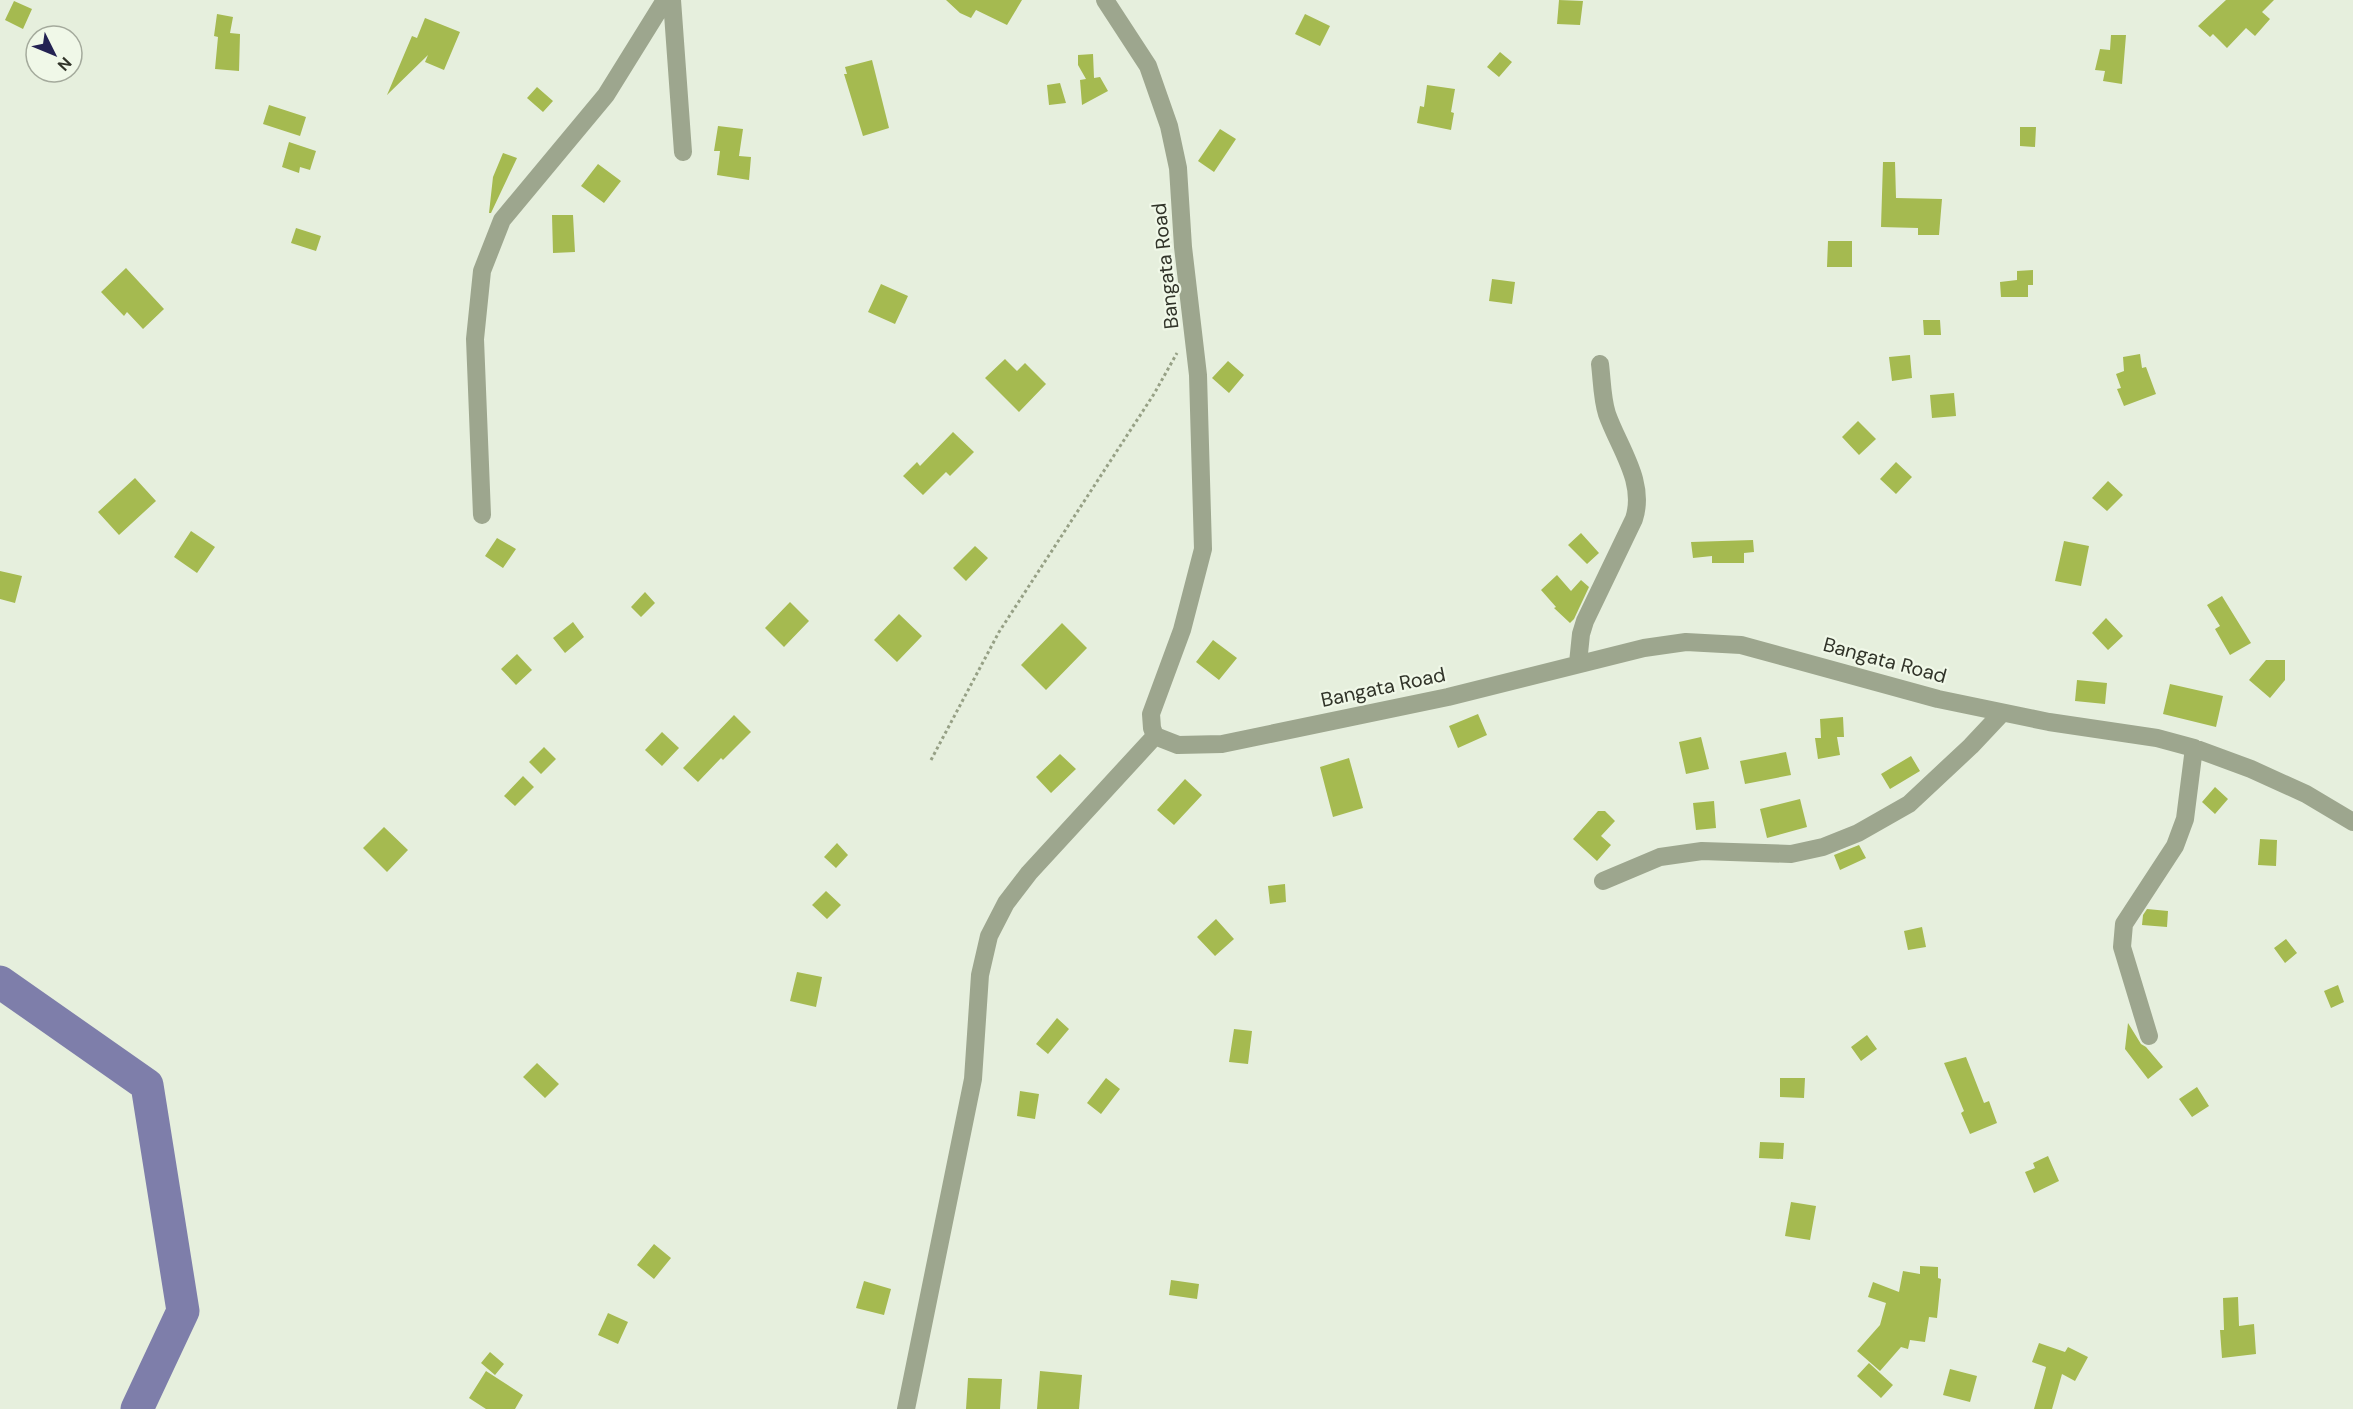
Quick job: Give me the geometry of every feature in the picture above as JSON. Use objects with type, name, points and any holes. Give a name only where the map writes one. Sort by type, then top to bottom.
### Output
[{"type":"street","points":[[482,515],[475,339],[482,271],[502,220],[606,95],[665,0]]},
{"type":"street","points":[[672,0],[683,152]]},
{"type":"street","name":"Bangata Road","points":[[1105,0],[1148,66],[1169,126],[1178,168],[1183,247],[1194,323],[1198,375],[1203,549],[1182,630],[1151,714],[1155,736],[1178,745],[1222,744],[1448,697],[1644,648],[1686,642],[1741,645],[1938,699],[2001,713],[2157,738],[2194,748],[2251,769],[2306,794],[2353,822]]},
{"type":"street","points":[[1578,663],[1581,634],[1585,621],[1639,504],[1638,491],[1606,412],[1600,364]]},
{"type":"street","points":[[1603,880],[1660,857],[1702,851],[1791,854],[1823,847],[1858,833],[1909,804],[1964,753],[2001,713]]},
{"type":"street","points":[[906,1409],[974,1079],[980,975],[989,936],[1006,903],[1029,873],[1155,736]]},
{"type":"street","points":[[2149,1036],[2122,947],[2124,924],[2175,846],[2185,819],[2194,748]]},
{"type":"path","points":[[931,760],[999,632],[1154,394],[1194,323]]},
{"type":"building","points":[[946,0],[1022,0],[1007,25],[976,10],[971,18],[960,13]]},
{"type":"building","points":[[1559,0],[1583,1],[1580,25],[1557,24]]},
{"type":"building","points":[[2226,0],[2274,0],[2262,12],[2270,19],[2255,36],[2246,28],[2227,48],[2213,34],[2210,37],[2198,26]]},
{"type":"building","points":[[14,1],[32,9],[23,29],[5,20]]},
{"type":"building","points":[[217,14],[233,17],[230,33],[240,34],[239,71],[215,69],[218,37],[214,36]]},
{"type":"building","points":[[1305,14],[1330,26],[1320,46],[1295,34]]},
{"type":"building","points":[[425,18],[460,32],[444,70],[425,62],[428,55],[387,95],[412,36],[417,38]]},
{"type":"building","points":[[2111,35],[2126,35],[2122,84],[2103,81],[2105,71],[2095,70],[2100,49],[2110,50]]},
{"type":"building","points":[[1500,52],[1512,62],[1499,77],[1487,67]]},
{"type":"building","points":[[1093,54],[1094,78],[1100,77],[1108,91],[1082,105],[1080,80],[1086,79],[1078,65],[1078,55]]},
{"type":"building","points":[[872,60],[889,128],[863,136],[844,74],[847,74],[845,67]]},
{"type":"building","points":[[1060,83],[1066,103],[1049,105],[1047,85]]},
{"type":"building","points":[[1427,85],[1455,89],[1451,130],[1417,123],[1420,106],[1424,107]]},
{"type":"building","points":[[537,87],[553,101],[543,112],[527,98]]},
{"type":"building","points":[[269,105],[306,117],[300,136],[263,124]]},
{"type":"building","points":[[718,126],[743,129],[739,156],[751,157],[749,180],[717,175],[720,151],[714,151]]},
{"type":"building","points":[[2020,127],[2036,127],[2035,147],[2020,146]]},
{"type":"building","points":[[1220,129],[1236,139],[1214,172],[1198,161]]},
{"type":"building","points":[[289,142],[316,151],[310,170],[300,167],[299,173],[282,167]]},
{"type":"building","points":[[503,153],[517,158],[489,213],[493,177]]},
{"type":"building","points":[[1883,162],[1895,162],[1896,198],[1942,199],[1939,235],[1918,235],[1918,228],[1881,227]]},
{"type":"building","points":[[598,164],[621,181],[604,203],[581,186]]},
{"type":"building","points":[[552,215],[573,215],[575,252],[553,253]]},
{"type":"building","points":[[296,228],[321,236],[316,251],[291,243]]},
{"type":"building","points":[[1828,241],[1852,241],[1852,267],[1827,267]]},
{"type":"building","points":[[126,268],[164,309],[143,329],[127,312],[124,316],[101,292]]},
{"type":"building","points":[[2033,270],[2033,285],[2028,285],[2028,297],[2001,297],[2000,282],[2017,280],[2017,271]]},
{"type":"building","points":[[1492,279],[1515,282],[1512,304],[1489,301]]},
{"type":"building","points":[[881,284],[908,296],[895,324],[868,312]]},
{"type":"building","points":[[1923,320],[1940,320],[1941,335],[1924,335]]},
{"type":"building","points":[[2140,354],[2142,368],[2146,367],[2156,394],[2124,406],[2117,389],[2121,388],[2116,374],[2124,371],[2123,357]]},
{"type":"building","points":[[1910,355],[1912,378],[1892,381],[1889,357]]},
{"type":"building","points":[[1005,359],[1017,371],[1025,363],[1046,384],[1019,412],[985,378]]},
{"type":"building","points":[[1228,361],[1244,375],[1229,393],[1212,378]]},
{"type":"building","points":[[1954,393],[1956,416],[1932,418],[1930,395]]},
{"type":"building","points":[[1858,421],[1876,439],[1859,455],[1842,437]]},
{"type":"building","points":[[953,432],[974,452],[950,476],[946,472],[923,495],[903,476],[917,462],[920,466]]},
{"type":"building","points":[[1896,462],[1912,477],[1896,494],[1880,479]]},
{"type":"building","points":[[135,478],[156,501],[119,535],[98,512]]},
{"type":"building","points":[[2108,481],[2123,495],[2107,511],[2092,498]]},
{"type":"building","points":[[191,531],[215,547],[197,573],[174,557]]},
{"type":"building","points":[[1581,533],[1599,553],[1587,564],[1568,545]]},
{"type":"building","points":[[497,538],[516,549],[503,568],[485,556]]},
{"type":"building","points":[[1753,540],[1754,552],[1744,553],[1744,563],[1712,563],[1712,556],[1693,558],[1691,542]]},
{"type":"building","points":[[2064,541],[2089,546],[2081,586],[2055,581]]},
{"type":"building","points":[[975,546],[988,558],[966,581],[953,568]]},
{"type":"building","points":[[0,571],[22,576],[15,603],[0,599]]},
{"type":"building","points":[[1557,575],[1571,591],[1581,580],[1589,587],[1570,623],[1554,608],[1556,607],[1541,590]]},
{"type":"building","points":[[645,592],[655,603],[641,617],[631,607]]},
{"type":"building","points":[[2222,596],[2251,643],[2230,655],[2215,629],[2220,626],[2207,605]]},
{"type":"building","points":[[790,602],[809,621],[784,647],[765,628]]},
{"type":"building","points":[[899,614],[922,636],[897,662],[874,640]]},
{"type":"building","points":[[2106,618],[2123,636],[2108,650],[2092,633]]},
{"type":"building","points":[[573,622],[584,637],[565,653],[553,638]]},
{"type":"building","points":[[1062,623],[1087,648],[1046,690],[1021,665]]},
{"type":"building","points":[[1213,640],[1237,658],[1219,680],[1196,662]]},
{"type":"building","points":[[517,654],[532,670],[516,685],[501,669]]},
{"type":"building","points":[[2266,660],[2285,660],[2285,680],[2270,698],[2249,680]]},
{"type":"building","points":[[2077,680],[2107,683],[2105,704],[2075,701]]},
{"type":"building","points":[[2170,684],[2223,696],[2216,727],[2163,714]]},
{"type":"building","points":[[1478,714],[1487,735],[1458,748],[1449,726]]},
{"type":"building","points":[[734,715],[751,732],[698,782],[683,768]]},
{"type":"building","points":[[1843,717],[1844,737],[1837,737],[1840,755],[1818,759],[1815,738],[1821,738],[1820,719]]},
{"type":"building","points":[[662,732],[679,748],[662,766],[645,750]]},
{"type":"building","points":[[1701,737],[1709,769],[1686,774],[1679,742]]},
{"type":"building","points":[[544,747],[556,759],[541,774],[529,762]]},
{"type":"building","points":[[1786,752],[1791,775],[1745,784],[1740,761]]},
{"type":"building","points":[[1060,754],[1076,769],[1051,793],[1036,777]]},
{"type":"building","points":[[1911,756],[1920,771],[1890,789],[1881,774]]},
{"type":"building","points":[[1349,758],[1363,808],[1333,817],[1320,767]]},
{"type":"building","points":[[523,776],[534,787],[515,806],[504,796]]},
{"type":"building","points":[[1185,779],[1202,795],[1174,825],[1157,810]]},
{"type":"building","points":[[2215,787],[2228,799],[2215,814],[2202,802]]},
{"type":"building","points":[[1800,799],[1807,827],[1767,838],[1760,809]]},
{"type":"building","points":[[1714,801],[1716,828],[1696,830],[1693,803]]},
{"type":"building","points":[[1598,811],[1605,811],[1615,821],[1601,836],[1611,845],[1597,861],[1573,839]]},
{"type":"building","points":[[384,827],[408,850],[387,872],[363,848]]},
{"type":"building","points":[[2260,839],[2277,840],[2276,866],[2258,865]]},
{"type":"building","points":[[837,843],[848,855],[836,868],[824,857]]},
{"type":"building","points":[[1859,845],[1866,858],[1840,870],[1834,855]]},
{"type":"building","points":[[1285,884],[1286,902],[1270,904],[1268,886]]},
{"type":"building","points":[[826,891],[841,905],[827,919],[812,905]]},
{"type":"building","points":[[2147,909],[2168,911],[2167,927],[2142,925],[2143,915]]},
{"type":"building","points":[[1216,919],[1234,939],[1215,956],[1197,937]]},
{"type":"building","points":[[1922,927],[1926,947],[1908,950],[1904,931]]},
{"type":"building","points":[[2286,939],[2297,953],[2285,963],[2274,948]]},
{"type":"building","points":[[797,972],[822,977],[816,1007],[790,1001]]},
{"type":"building","points":[[2338,985],[2344,1002],[2331,1008],[2324,991]]},
{"type":"building","points":[[1057,1018],[1069,1029],[1048,1054],[1036,1044]]},
{"type":"building","points":[[2128,1023],[2141,1044],[2163,1067],[2148,1079],[2125,1049]]},
{"type":"building","points":[[1234,1029],[1252,1031],[1248,1064],[1229,1062]]},
{"type":"building","points":[[1867,1035],[1877,1049],[1861,1061],[1851,1047]]},
{"type":"building","points":[[1966,1057],[1984,1103],[1989,1101],[1997,1123],[1970,1134],[1961,1113],[1964,1111],[1944,1063]]},
{"type":"building","points":[[537,1063],[559,1084],[545,1098],[523,1077]]},
{"type":"building","points":[[1106,1078],[1120,1089],[1101,1114],[1087,1103]]},
{"type":"building","points":[[1780,1078],[1805,1078],[1804,1098],[1780,1097]]},
{"type":"building","points":[[2197,1087],[2209,1106],[2192,1117],[2179,1099]]},
{"type":"building","points":[[1020,1091],[1039,1094],[1035,1119],[1017,1116]]},
{"type":"building","points":[[1760,1142],[1784,1143],[1783,1159],[1759,1158]]},
{"type":"building","points":[[2048,1156],[2059,1181],[2034,1193],[2025,1172],[2035,1168],[2033,1163]]},
{"type":"building","points":[[1791,1202],[1816,1206],[1810,1240],[1785,1236]]},
{"type":"building","points":[[654,1244],[671,1258],[654,1279],[637,1265]]},
{"type":"building","points":[[1920,1266],[1938,1267],[1938,1278],[1941,1279],[1937,1318],[1929,1317],[1925,1342],[1910,1340],[1908,1349],[1901,1347],[1880,1371],[1857,1351],[1880,1325],[1886,1303],[1868,1297],[1873,1282],[1899,1292],[1903,1271],[1920,1274]]},
{"type":"building","points":[[1171,1280],[1199,1284],[1197,1299],[1169,1295]]},
{"type":"building","points":[[864,1281],[891,1289],[884,1315],[856,1308]]},
{"type":"building","points":[[2238,1297],[2239,1326],[2254,1324],[2256,1354],[2222,1358],[2220,1330],[2224,1330],[2223,1298]]},
{"type":"building","points":[[608,1313],[628,1322],[618,1344],[598,1335]]},
{"type":"building","points":[[2039,1343],[2065,1352],[2068,1347],[2088,1357],[2075,1381],[2062,1374],[2052,1409],[2034,1409],[2046,1367],[2032,1362]]},
{"type":"building","points":[[490,1352],[504,1364],[495,1375],[481,1363]]},
{"type":"building","points":[[1869,1363],[1893,1385],[1881,1398],[1857,1376]]},
{"type":"building","points":[[1950,1369],[1977,1376],[1970,1402],[1943,1395]]},
{"type":"building","points":[[486,1371],[523,1395],[515,1409],[486,1409],[469,1398]]},
{"type":"building","points":[[1040,1371],[1082,1375],[1079,1409],[1037,1409]]},
{"type":"building","points":[[968,1378],[1002,1379],[1000,1409],[966,1409]]},
{"type":"waterway","points":[[0,982],[147,1085],[183,1311],[137,1409]]}]
